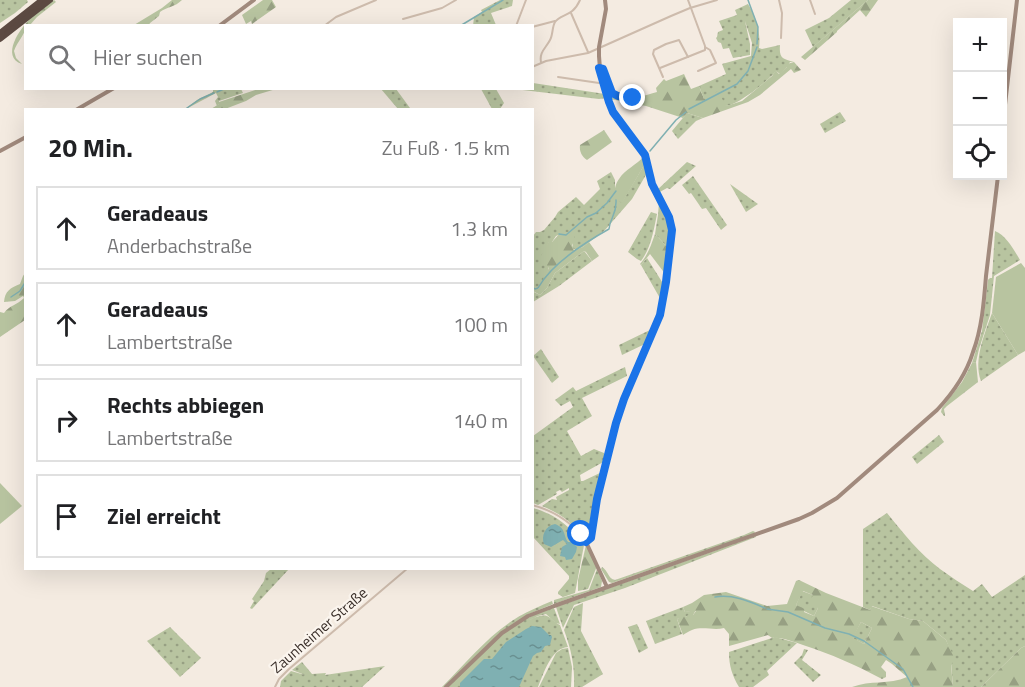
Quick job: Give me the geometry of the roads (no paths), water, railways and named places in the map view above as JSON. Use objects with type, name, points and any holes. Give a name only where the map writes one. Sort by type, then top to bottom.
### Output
[{"type":"highway","points":[[0,33],[42,0]]},
{"type":"highway","points":[[0,39],[50,0]]},
{"type":"main road","points":[[222,24],[254,0]]},
{"type":"main road","points":[[605,0],[606,9],[599,47],[599,68],[603,82],[615,116],[645,155],[652,184],[671,221],[672,234],[660,315],[617,418],[597,499],[592,535],[586,542],[607,587]]},
{"type":"main road","points":[[1003,126],[1017,0]]},
{"type":"main road","points":[[79,108],[111,90]]},
{"type":"main road","points":[[0,151],[24,138]]},
{"type":"main road","points":[[446,687],[514,624],[541,610],[799,519],[825,506],[918,427],[950,395],[961,380],[978,338],[998,180]]},
{"type":"street","points":[[326,24],[376,0]]},
{"type":"street","points":[[403,19],[435,11],[456,0]]},
{"type":"street","points":[[517,24],[526,0]]},
{"type":"street","points":[[534,26],[555,21],[571,13],[580,0]]},
{"type":"street","points":[[688,0],[705,47],[710,50],[716,63],[698,71]]},
{"type":"street","points":[[534,66],[541,62],[588,53],[690,8],[717,0]]},
{"type":"street","points":[[779,0],[782,13],[781,38]]},
{"type":"street","points":[[810,0],[815,14]]},
{"type":"street","points":[[571,13],[588,53]]},
{"type":"street","points":[[331,20],[332,24]]},
{"type":"street","points":[[541,62],[541,54],[551,39],[555,21]]},
{"type":"street","points":[[663,76],[653,52],[666,44],[679,40],[688,57]]},
{"type":"street","points":[[660,68],[705,50],[705,47]]},
{"type":"street","points":[[599,68],[603,69],[612,93],[633,98]]},
{"type":"street","points":[[558,77],[603,82]]},
{"type":"street","points":[[534,506],[560,516],[576,529],[586,542]]},
{"type":"street","name":"Zaunheimer Straße","points":[[275,687],[289,669],[406,570]]},
{"type":"water","points":[[555,524],[563,530],[568,542],[572,542],[577,547],[572,559],[566,560],[565,557],[560,556],[562,547],[567,544],[563,540],[551,547],[544,544],[545,532]]},
{"type":"water","points":[[532,626],[541,627],[552,637],[550,645],[545,646],[541,652],[533,656],[519,687],[460,687],[460,683],[484,659],[492,659],[506,642]]},
{"type":"waterway","points":[[463,24],[503,0]]},
{"type":"waterway","points":[[748,0],[758,27],[757,44]]},
{"type":"waterway","points":[[689,109],[737,84],[748,71],[757,47]]},
{"type":"waterway","points":[[217,92],[222,90]]},
{"type":"waterway","points":[[187,108],[214,93]]},
{"type":"waterway","points":[[650,151],[676,120],[686,112]]},
{"type":"waterway","points":[[559,234],[566,235],[587,217],[596,213],[616,191]]},
{"type":"waterway","points":[[534,288],[538,288],[560,262],[579,247],[609,229],[616,200]]},
{"type":"waterway","points":[[11,297],[20,291],[24,284]]},
{"type":"waterway","points":[[715,597],[734,597],[765,608]]},
{"type":"waterway","points":[[767,609],[788,612],[864,641],[903,669],[913,687]]}]
